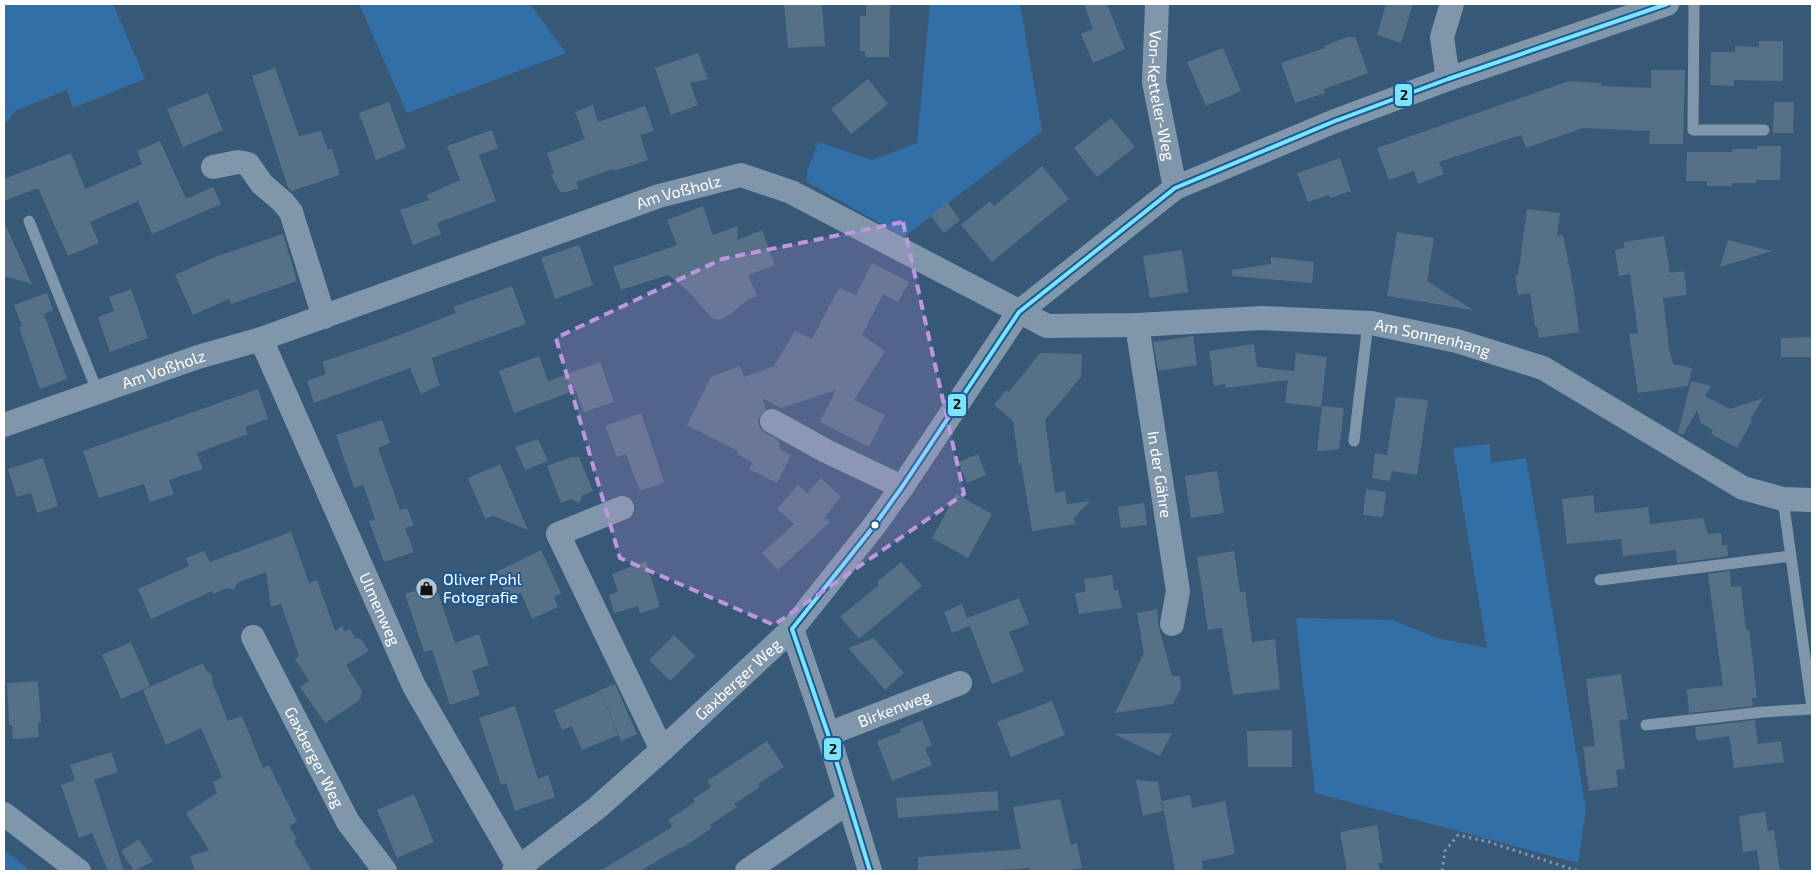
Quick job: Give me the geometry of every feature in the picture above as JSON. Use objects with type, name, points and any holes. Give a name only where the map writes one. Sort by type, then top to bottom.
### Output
[{"type":"street","name":"Von-Ketteler-Weg","points":[[1156,4],[1154,82],[1176,188]]},
{"type":"street","points":[[1448,79],[1442,37],[1452,4]]},
{"type":"street","name":"Gaxberger Weg","points":[[516,870],[597,808],[792,629],[874,526],[902,487],[1019,312],[1176,188],[1335,121],[1448,79],[1667,4]]},
{"type":"street","points":[[213,167],[238,162],[248,164],[262,184],[283,202],[291,212],[324,317]]},
{"type":"street","name":"Am Voßholz","points":[[4,425],[198,357],[261,339],[324,317],[659,196],[741,175],[791,192],[1019,312]]},
{"type":"street","name":"Am Sonnenhang","points":[[1019,312],[1048,326],[1137,325],[1262,318],[1368,323],[1457,341],[1544,368],[1743,488],[1783,499],[1812,500]]},
{"type":"street","name":"In der Gähre","points":[[1137,325],[1178,591],[1172,624]]},
{"type":"street","name":"Ulmenweg","points":[[261,339],[414,686],[516,870]]},
{"type":"street","points":[[772,421],[826,451],[902,487]]},
{"type":"street","points":[[622,508],[558,534],[662,750]]},
{"type":"street","points":[[792,629],[828,734],[870,871]]},
{"type":"street","name":"Gaxberger Weg","points":[[253,637],[348,822],[385,871]]},
{"type":"street","name":"Birkenweg","points":[[828,734],[960,683]]},
{"type":"street","points":[[747,871],[848,802]]},
{"type":"street","points":[[4,814],[79,871]]},
{"type":"lane","points":[[1694,4],[1693,130],[1764,130]]},
{"type":"lane","points":[[29,222],[98,393]]},
{"type":"lane","points":[[1354,441],[1368,323]]},
{"type":"lane","points":[[1646,725],[1763,712],[1812,709],[1783,499]]},
{"type":"lane","points":[[1600,580],[1791,556]]},
{"type":"path","points":[[1442,871],[1445,851],[1458,835],[1488,842],[1578,871]]},
{"type":"highlighted area","points":[[903,222],[964,494],[774,625],[620,558],[556,338],[722,259]]},
{"type":"shaded area","points":[[4,4],[113,4],[145,79],[73,108],[67,90],[15,111],[4,126]]},
{"type":"shaded area","points":[[359,4],[530,4],[566,53],[407,113]]},
{"type":"shaded area","points":[[930,4],[1020,4],[1042,131],[904,237],[807,182],[807,173],[818,142],[872,160],[917,143]]},
{"type":"shaded area","points":[[1490,444],[1491,463],[1526,458],[1586,809],[1578,863],[1315,793],[1296,618],[1392,620],[1437,638],[1487,648],[1453,448]]},
{"type":"shaded area","points":[[4,850],[31,871],[4,871]]},
{"type":"building","points":[[784,4],[822,4],[825,46],[788,48]]},
{"type":"building","points":[[866,4],[890,4],[889,57],[865,57],[865,51],[860,51],[860,16],[866,16]]},
{"type":"building","points":[[1084,4],[1107,4],[1125,49],[1093,63],[1081,34],[1093,29]]},
{"type":"building","points":[[1386,4],[1413,4],[1401,43],[1377,35]]},
{"type":"building","points":[[1347,37],[1355,37],[1368,73],[1324,89],[1325,93],[1295,103],[1281,63],[1325,48],[1324,46]]},
{"type":"building","points":[[1759,41],[1783,41],[1783,81],[1734,80],[1734,86],[1710,85],[1711,52],[1735,52],[1735,46],[1759,47]]},
{"type":"building","points":[[1223,48],[1241,91],[1206,106],[1187,62]]},
{"type":"building","points":[[698,53],[708,79],[690,83],[698,105],[671,115],[655,68]]},
{"type":"building","points":[[275,68],[299,136],[321,131],[328,150],[332,149],[340,175],[292,191],[288,188],[252,76]]},
{"type":"building","points":[[1651,70],[1685,70],[1683,144],[1649,144],[1650,131],[1583,128],[1526,148],[1521,135],[1439,162],[1444,174],[1418,184],[1414,171],[1389,180],[1377,148],[1569,81],[1601,83],[1601,86],[1651,88]]},
{"type":"building","points":[[868,79],[888,104],[851,134],[831,109]]},
{"type":"building","points":[[208,93],[223,130],[183,147],[167,109]]},
{"type":"building","points":[[389,102],[406,148],[376,160],[359,113]]},
{"type":"building","points":[[1774,102],[1794,102],[1793,133],[1773,133]]},
{"type":"building","points":[[593,105],[598,122],[645,106],[654,131],[640,135],[648,160],[614,171],[613,169],[576,182],[579,188],[560,192],[551,175],[554,174],[547,153],[585,139],[575,112]]},
{"type":"building","points":[[1111,118],[1135,147],[1097,177],[1074,148]]},
{"type":"building","points":[[492,130],[498,148],[479,155],[496,201],[437,223],[441,234],[413,245],[400,210],[429,200],[427,195],[460,180],[447,146]]},
{"type":"building","points":[[160,141],[186,199],[213,187],[221,204],[152,234],[138,201],[90,222],[99,243],[68,256],[38,188],[4,201],[4,179],[71,153],[85,189],[142,164],[137,151]]},
{"type":"building","points":[[1757,146],[1781,146],[1780,180],[1732,183],[1732,186],[1707,186],[1707,181],[1686,181],[1687,152],[1732,152],[1733,149],[1757,149]]},
{"type":"building","points":[[1340,158],[1351,191],[1330,198],[1329,195],[1308,202],[1297,173]]},
{"type":"building","points":[[1042,166],[1069,199],[992,262],[961,225],[990,201],[994,206]]},
{"type":"building","points":[[947,202],[960,220],[944,233],[931,216]]},
{"type":"building","points":[[703,206],[713,235],[738,226],[737,240],[762,230],[775,265],[748,275],[757,296],[747,300],[728,316],[719,320],[712,318],[689,292],[668,275],[621,290],[613,267],[677,245],[667,220]]},
{"type":"building","points":[[1527,209],[1560,213],[1557,236],[1563,235],[1574,291],[1579,332],[1539,338],[1537,326],[1535,326],[1530,293],[1518,295],[1515,276],[1518,275]]},
{"type":"building","points":[[4,222],[32,284],[4,276]]},
{"type":"building","points":[[1397,232],[1434,238],[1427,281],[1473,310],[1387,296]]},
{"type":"building","points":[[283,234],[297,281],[231,304],[229,299],[193,315],[175,275],[215,257]]},
{"type":"building","points":[[1664,236],[1670,273],[1684,271],[1687,295],[1663,298],[1669,348],[1673,364],[1692,368],[1688,386],[1638,393],[1629,334],[1638,333],[1630,274],[1619,276],[1615,250],[1624,248],[1624,242]]},
{"type":"building","points":[[1728,240],[1772,251],[1720,267]]},
{"type":"building","points":[[579,245],[593,285],[555,299],[541,258]]},
{"type":"building","points":[[1182,250],[1188,292],[1150,298],[1143,256]]},
{"type":"building","points":[[1271,257],[1314,262],[1312,283],[1232,276],[1232,270],[1271,264]]},
{"type":"building","points":[[872,263],[909,282],[898,302],[883,294],[862,335],[885,351],[854,400],[885,415],[869,447],[820,422],[836,390],[781,408],[762,398],[766,409],[760,415],[758,422],[760,428],[777,439],[781,450],[791,455],[777,483],[749,469],[752,462],[737,454],[738,451],[687,425],[711,377],[740,366],[744,377],[774,366],[795,331],[812,339],[839,288],[856,295]]},
{"type":"building","points":[[512,286],[526,324],[432,358],[440,385],[421,394],[410,368],[314,403],[307,381],[326,374],[322,362],[456,313],[453,307]]},
{"type":"building","points":[[131,289],[148,338],[110,352],[98,317],[114,311],[109,297]]},
{"type":"building","points":[[47,293],[53,310],[44,314],[67,379],[40,389],[19,327],[22,326],[14,305]]},
{"type":"building","points":[[1193,336],[1197,365],[1158,371],[1153,342]]},
{"type":"building","points":[[1812,337],[1812,357],[1781,357],[1781,338]]},
{"type":"building","points":[[1254,344],[1257,367],[1294,371],[1296,353],[1327,357],[1321,407],[1285,403],[1288,380],[1226,388],[1225,384],[1214,386],[1209,351]]},
{"type":"building","points":[[1040,353],[1082,354],[1081,377],[1045,420],[1055,493],[1065,491],[1067,504],[1090,501],[1074,518],[1075,524],[1032,531],[1021,462],[1019,466],[1013,421],[994,405],[1006,390],[1009,392]]},
{"type":"building","points":[[539,356],[548,381],[600,362],[614,402],[584,412],[576,390],[514,413],[499,371]]},
{"type":"building","points":[[1691,381],[1711,386],[1705,396],[1730,409],[1763,398],[1737,448],[1711,434],[1713,430],[1701,423],[1697,410],[1683,435],[1678,433]]},
{"type":"building","points":[[258,389],[268,419],[245,427],[248,434],[197,453],[203,469],[169,480],[174,494],[150,502],[144,484],[99,498],[83,451]]},
{"type":"building","points":[[1396,397],[1428,400],[1417,475],[1392,471],[1390,481],[1372,478],[1375,453],[1387,455]]},
{"type":"building","points":[[1322,406],[1344,408],[1339,449],[1317,451]]},
{"type":"building","points":[[641,413],[664,482],[640,491],[626,454],[617,457],[605,426]]},
{"type":"building","points":[[382,420],[390,443],[378,448],[400,510],[407,508],[414,525],[405,528],[414,552],[384,562],[369,521],[375,519],[363,485],[354,488],[336,435]]},
{"type":"building","points":[[538,439],[548,461],[525,470],[515,447]]},
{"type":"building","points":[[978,454],[986,475],[967,483],[958,462]]},
{"type":"building","points":[[571,457],[579,457],[593,491],[583,495],[579,503],[571,499],[561,503],[547,466]]},
{"type":"building","points":[[43,458],[58,506],[37,513],[31,493],[17,497],[8,469]]},
{"type":"building","points":[[500,464],[528,530],[493,516],[485,519],[468,478]]},
{"type":"building","points":[[1217,471],[1224,513],[1191,518],[1185,476]]},
{"type":"building","points":[[821,478],[841,497],[824,518],[830,522],[778,570],[762,553],[794,524],[777,509],[798,485],[807,493]]},
{"type":"building","points":[[1366,489],[1386,492],[1383,517],[1363,515]]},
{"type":"building","points":[[956,494],[992,514],[968,558],[932,538]]},
{"type":"building","points":[[1593,495],[1595,513],[1648,507],[1650,524],[1703,518],[1708,534],[1721,533],[1722,546],[1727,545],[1728,556],[1677,563],[1676,550],[1623,556],[1621,539],[1567,544],[1562,499]]},
{"type":"building","points":[[1144,503],[1147,525],[1121,528],[1118,507]]},
{"type":"building","points":[[291,532],[309,583],[317,580],[335,631],[342,626],[345,632],[350,629],[355,638],[361,639],[369,651],[346,665],[362,691],[360,700],[325,723],[300,687],[309,681],[295,659],[299,656],[281,604],[271,607],[266,572],[237,583],[234,590],[227,588],[213,594],[212,591],[151,619],[138,589],[189,566],[186,558],[204,551],[210,562]]},
{"type":"building","points":[[541,550],[561,593],[554,597],[558,607],[532,619],[521,593],[507,599],[496,572]]},
{"type":"building","points":[[1234,551],[1240,592],[1245,591],[1252,642],[1275,639],[1280,689],[1233,695],[1222,628],[1208,630],[1197,557]]},
{"type":"building","points":[[646,561],[660,607],[640,613],[638,606],[614,613],[609,595],[618,592],[612,574]]},
{"type":"building","points":[[901,562],[922,586],[859,639],[840,617],[879,585],[877,582]]},
{"type":"building","points":[[1730,571],[1731,587],[1741,586],[1746,630],[1749,629],[1757,698],[1752,698],[1753,706],[1689,713],[1687,689],[1723,686],[1708,574]]},
{"type":"building","points":[[1112,575],[1114,590],[1118,590],[1122,608],[1079,614],[1075,593],[1086,592],[1084,579]]},
{"type":"building","points":[[435,584],[455,643],[479,634],[489,665],[472,671],[480,695],[450,705],[432,650],[424,652],[405,594]]},
{"type":"building","points":[[1019,598],[1029,624],[1009,632],[1024,671],[992,684],[970,626],[952,633],[944,612],[962,604],[967,618]]},
{"type":"building","points":[[1157,609],[1159,628],[1172,676],[1180,676],[1181,688],[1173,704],[1115,713],[1144,653],[1137,613]]},
{"type":"building","points":[[674,635],[695,656],[670,681],[649,660]]},
{"type":"building","points":[[874,638],[904,673],[885,690],[848,648]]},
{"type":"building","points":[[131,642],[150,686],[121,699],[102,655]]},
{"type":"building","points":[[203,663],[206,670],[212,675],[213,684],[228,721],[242,716],[263,768],[269,765],[297,822],[289,826],[297,839],[294,841],[312,871],[195,871],[190,856],[209,850],[186,813],[217,793],[213,782],[222,777],[201,728],[166,745],[143,690]]},
{"type":"building","points":[[1621,674],[1628,719],[1619,720],[1625,769],[1616,770],[1618,787],[1589,791],[1583,747],[1595,746],[1586,679]]},
{"type":"building","points":[[38,681],[41,723],[38,723],[39,737],[13,739],[12,725],[9,725],[7,683]]},
{"type":"building","points":[[615,684],[637,734],[621,741],[600,690]]},
{"type":"building","points":[[600,691],[618,735],[582,750],[572,726],[562,730],[554,710]]},
{"type":"building","points":[[1052,701],[1065,735],[1011,757],[997,722]]},
{"type":"building","points":[[515,706],[538,779],[548,775],[555,797],[515,811],[506,783],[501,785],[479,718]]},
{"type":"building","points":[[922,720],[932,746],[925,748],[932,765],[892,781],[877,741],[901,732],[900,729]]},
{"type":"building","points":[[1755,720],[1758,744],[1781,741],[1784,762],[1734,768],[1729,736],[1697,741],[1695,727]]},
{"type":"building","points":[[1292,730],[1292,767],[1248,767],[1247,731]]},
{"type":"building","points":[[1172,733],[1160,756],[1114,734]]},
{"type":"building","points":[[767,741],[784,767],[758,784],[760,787],[734,804],[737,807],[710,825],[712,828],[682,848],[640,871],[600,871],[672,827],[668,820],[695,802],[693,799],[711,787],[707,781]]},
{"type":"building","points":[[111,752],[118,772],[94,780],[124,871],[108,871],[92,833],[79,838],[61,785],[75,780],[70,765]]},
{"type":"building","points":[[1136,780],[1158,782],[1163,811],[1143,816]]},
{"type":"building","points":[[997,791],[999,810],[898,818],[896,798]]},
{"type":"building","points":[[414,794],[434,842],[397,858],[377,810]]},
{"type":"building","points":[[1190,795],[1192,808],[1225,801],[1235,854],[1202,861],[1203,871],[1175,871],[1162,801]]},
{"type":"building","points":[[1060,799],[1071,845],[1077,843],[1082,868],[1065,871],[1030,871],[1029,868],[985,871],[918,871],[918,857],[1021,849],[1013,807]]},
{"type":"building","points":[[1765,812],[1768,831],[1774,830],[1780,871],[1760,871],[1757,850],[1743,852],[1739,816]]},
{"type":"building","points":[[1377,825],[1383,862],[1378,863],[1380,871],[1347,871],[1340,832]]},
{"type":"building","points":[[139,839],[153,861],[134,871],[121,851]]},
{"type":"transit line","name":"2","points":[[792,629],[874,526],[902,487],[1019,312],[1175,188],[1335,121],[1448,79],[1667,4]]},
{"type":"transit line","name":"2","points":[[792,629],[828,734],[870,871]]},
{"type":"place","name":"Oliver Pohl Fotografie","points":[[427,588]]}]
